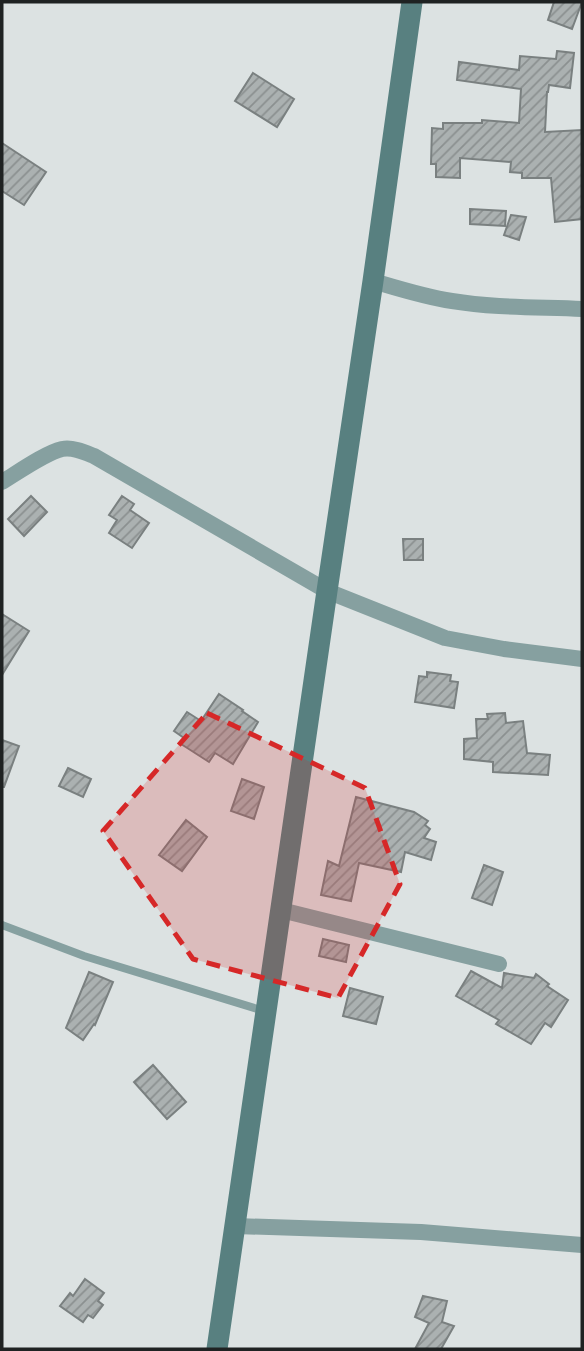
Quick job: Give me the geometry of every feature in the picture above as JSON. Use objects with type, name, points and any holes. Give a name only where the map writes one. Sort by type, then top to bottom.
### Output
[{"type":"street","points":[[217,1349],[412,2]]},
{"type":"street","points":[[373,281],[422,296],[455,302],[582,309]]},
{"type":"street","points":[[2,482],[62,449],[77,449],[94,456],[327,591],[445,638],[582,659]]},
{"type":"street","points":[[281,910],[499,964]]},
{"type":"street","points":[[236,1226],[421,1232],[582,1245]]},
{"type":"lane","points":[[2,925],[84,956],[267,1012]]},
{"type":"highlighted area","points":[[207,713],[365,788],[400,884],[338,998],[193,959],[103,831]]},
{"type":"building","points":[[554,2],[582,2],[572,29],[548,20]]},
{"type":"building","points":[[557,51],[574,53],[570,88],[549,85],[545,132],[582,130],[582,219],[555,222],[551,178],[522,178],[522,173],[510,172],[511,162],[460,158],[460,178],[436,177],[436,164],[431,164],[432,128],[443,129],[443,123],[482,123],[482,120],[519,123],[521,89],[457,80],[459,62],[519,70],[520,56],[556,59]]},
{"type":"building","points":[[253,73],[294,99],[277,127],[235,101]]},
{"type":"building","points":[[2,143],[46,172],[24,205],[2,191]]},
{"type":"building","points":[[470,209],[506,211],[505,226],[470,224]]},
{"type":"building","points":[[511,215],[526,217],[519,240],[504,235]]},
{"type":"building","points":[[31,496],[47,512],[24,536],[8,519]]},
{"type":"building","points":[[122,496],[134,504],[130,510],[149,523],[132,548],[109,533],[117,520],[109,515]]},
{"type":"building","points":[[403,539],[423,539],[423,560],[404,560]]},
{"type":"building","points":[[2,614],[29,631],[2,675]]},
{"type":"building","points":[[427,672],[451,675],[450,681],[458,682],[454,708],[415,702],[419,676],[427,677]]},
{"type":"building","points":[[219,694],[258,722],[233,764],[215,753],[209,762],[181,744],[184,738],[174,731],[187,712],[201,721]]},
{"type":"building","points":[[505,713],[506,723],[523,721],[527,753],[550,755],[548,775],[493,772],[493,762],[464,759],[464,739],[477,738],[476,719],[488,719],[487,714]]},
{"type":"building","points":[[2,740],[19,746],[4,787],[2,787]]},
{"type":"building","points":[[68,768],[91,779],[83,797],[59,786]]},
{"type":"building","points":[[242,779],[264,787],[254,819],[231,811]]},
{"type":"building","points":[[356,797],[414,812],[428,821],[425,825],[430,829],[424,838],[436,842],[431,860],[405,852],[401,872],[359,863],[351,901],[321,895],[328,861],[339,866]]},
{"type":"building","points":[[186,820],[207,837],[182,871],[159,855]]},
{"type":"building","points":[[484,865],[503,872],[492,905],[472,898]]},
{"type":"building","points":[[323,939],[349,945],[346,962],[319,956]]},
{"type":"building","points":[[471,971],[502,988],[504,973],[534,978],[536,974],[549,984],[547,986],[568,1000],[551,1027],[545,1023],[531,1044],[496,1024],[499,1020],[456,996]]},
{"type":"building","points":[[89,972],[113,982],[95,1025],[83,1040],[66,1028]]},
{"type":"building","points":[[350,988],[383,997],[376,1024],[343,1016]]},
{"type":"building","points":[[153,1065],[186,1102],[167,1119],[134,1082]]},
{"type":"building","points":[[85,1279],[104,1293],[98,1301],[103,1305],[93,1318],[88,1315],[83,1322],[60,1306],[70,1293],[73,1296]]},
{"type":"building","points":[[423,1296],[447,1301],[442,1322],[454,1326],[441,1349],[415,1349],[429,1323],[415,1317]]}]
